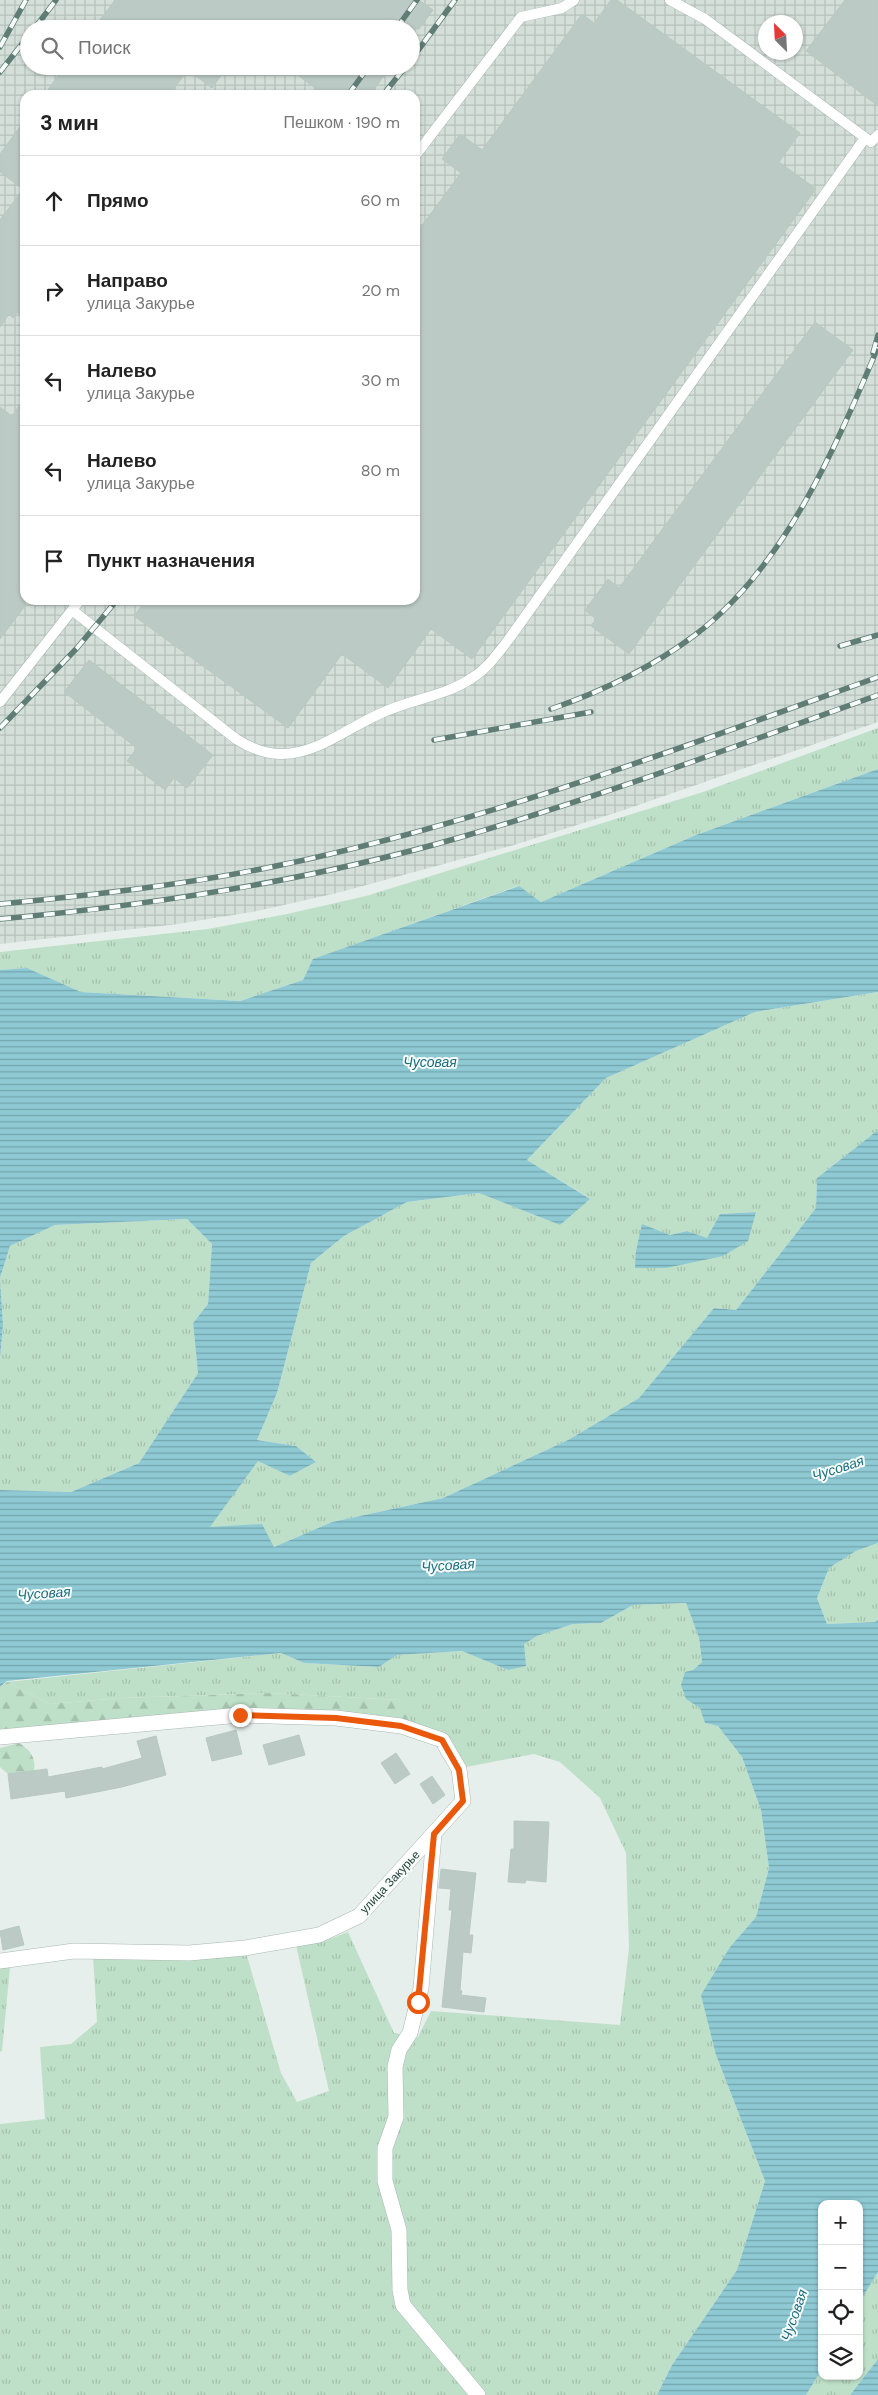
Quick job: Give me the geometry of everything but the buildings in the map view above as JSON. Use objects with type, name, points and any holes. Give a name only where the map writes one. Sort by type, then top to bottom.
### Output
[{"type":"street","name":"улица Закурье","points":[[0,1736],[240,1715],[336,1718],[401,1726],[442,1740],[459,1770],[463,1801],[359,1916],[319,1935],[245,1948],[189,1953],[143,1950],[74,1951],[0,1961]]},
{"type":"street","points":[[434,1834],[421,1988],[410,2033],[398,2050],[395,2067],[396,2117],[385,2148],[385,2181],[399,2230],[400,2290],[403,2305],[415,2322],[478,2395]]},
{"type":"lane","points":[[420,149],[521,17],[562,8],[574,0]]},
{"type":"lane","points":[[670,0],[705,19],[871,142],[878,135]]},
{"type":"lane","points":[[72,610],[236,739],[258,751],[283,754],[311,748],[376,715],[446,692],[460,685],[486,667],[509,639],[865,138]]},
{"type":"lane","points":[[0,702],[76,605]]},
{"type":"shaded area","points":[[0,0],[878,0],[878,722],[621,811],[514,845],[337,893],[257,911],[178,924],[0,944]]},
{"type":"green space","points":[[878,728],[878,769],[696,835],[541,902],[518,886],[314,959],[303,980],[240,1001],[81,992],[27,968],[0,970],[0,952],[208,929],[366,896],[703,792]]},
{"type":"green space","points":[[878,992],[878,1130],[817,1178],[816,1208],[736,1310],[714,1308],[639,1398],[568,1440],[443,1498],[332,1522],[274,1547],[209,1528],[258,1460],[290,1476],[316,1462],[296,1446],[257,1440],[277,1393],[311,1263],[344,1236],[407,1202],[479,1193],[560,1225],[589,1198],[527,1160],[606,1078],[755,1012]],"holes":[[[756,1212],[666,1268],[642,1225],[670,1235],[687,1231],[707,1239],[720,1214]]]},
{"type":"green space","points":[[187,1219],[212,1244],[208,1304],[193,1323],[198,1373],[139,1463],[71,1492],[0,1490],[0,1359],[3,1325],[0,1278],[10,1246],[55,1225]]},
{"type":"green space","points":[[878,1543],[878,1618],[875,1622],[827,1624],[817,1598],[829,1568],[856,1551]]},
{"type":"green space","points":[[686,1603],[699,1638],[702,1662],[693,1670],[705,1723],[718,1726],[742,1757],[761,1810],[769,1868],[756,1917],[730,1947],[716,2055],[765,2181],[737,2270],[672,2365],[657,2395],[0,2395],[0,2124],[45,2119],[40,2047],[71,2044],[97,2022],[93,1956],[175,1960],[247,1956],[281,2073],[297,2102],[329,2091],[296,1945],[325,1941],[348,1932],[394,2033],[418,2037],[431,2011],[620,2025],[629,1948],[626,1853],[600,1798],[560,1762],[534,1754],[466,1767],[449,1737],[407,1724],[399,1700],[271,1693],[121,1698],[50,1704],[7,1682],[281,1653],[304,1663],[379,1667],[397,1655],[462,1651],[508,1670],[524,1643],[537,1636],[573,1624],[601,1623],[633,1605]]},
{"type":"green space","points":[[7,1682],[50,1704],[121,1698],[271,1693],[399,1700],[411,1716],[407,1724],[365,1717],[0,1731],[0,1687]]},
{"type":"green space","points":[[19,1743],[31,1754],[34,1762],[34,1771],[8,1774],[0,1767],[0,1748]]},
{"type":"green space","points":[[10,1967],[2,2051],[0,2052],[0,1968]]},
{"type":"green space","points":[[878,2272],[878,2359],[863,2378],[863,2335],[863,2296]]},
{"type":"green space","points":[[818,2376],[818,2380],[862,2380],[850,2395],[806,2395]]},
{"type":"water","name":"Чусовая","points":[[878,769],[878,992],[755,1012],[606,1078],[527,1160],[590,1199],[560,1225],[479,1193],[407,1202],[344,1236],[311,1263],[277,1393],[257,1440],[296,1446],[316,1462],[290,1476],[258,1461],[210,1527],[262,1524],[274,1547],[332,1522],[443,1498],[568,1440],[639,1398],[714,1308],[736,1310],[816,1208],[817,1178],[878,1130],[878,1543],[856,1551],[829,1568],[817,1598],[827,1624],[875,1622],[878,1619],[878,2272],[863,2296],[863,2200],[818,2200],[818,2376],[806,2395],[657,2395],[672,2365],[737,2270],[765,2181],[716,2055],[701,1995],[730,1947],[756,1917],[769,1868],[761,1810],[742,1757],[718,1726],[705,1723],[700,1708],[686,1699],[681,1685],[685,1672],[693,1670],[702,1662],[699,1638],[686,1603],[633,1605],[601,1623],[573,1624],[537,1636],[524,1644],[526,1666],[508,1670],[462,1651],[397,1655],[379,1667],[304,1663],[281,1653],[7,1681],[0,1687],[0,1490],[71,1492],[139,1463],[198,1373],[193,1323],[208,1304],[212,1244],[187,1219],[55,1225],[10,1246],[0,1278],[0,970],[27,968],[81,992],[240,1001],[303,980],[313,959],[519,886],[541,902],[696,835]]},
{"type":"water","points":[[756,1212],[748,1241],[723,1256],[666,1268],[635,1268],[636,1251],[642,1224],[670,1235],[687,1231],[707,1238],[720,1214]]},
{"type":"water","points":[[0,1278],[3,1325],[0,1359]]},
{"type":"water","points":[[878,2359],[878,2395],[850,2395]]},
{"type":"railway","points":[[0,47],[26,0]]},
{"type":"railway","points":[[41,20],[56,0]]},
{"type":"railway","points":[[403,20],[417,0]]},
{"type":"railway","points":[[420,48],[455,0]]},
{"type":"railway","points":[[0,72],[20,46]]},
{"type":"railway","points":[[352,90],[362,75]]},
{"type":"railway","points":[[387,90],[399,75]]},
{"type":"railway","points":[[873,353],[878,335]]},
{"type":"railway","points":[[551,709],[608,686],[644,668],[695,635],[727,607],[755,576],[781,541],[804,503],[844,425],[878,347]]},
{"type":"railway","points":[[0,728],[77,648],[113,605]]},
{"type":"railway","points":[[840,646],[878,635]]},
{"type":"railway","points":[[0,904],[208,879],[276,866],[353,848],[430,828],[580,782],[878,677]]},
{"type":"railway","points":[[0,919],[173,899],[288,879],[402,853],[511,822],[617,788],[878,695]]},
{"type":"railway","points":[[434,740],[591,712]]},
{"type":"route","points":[[240,1715],[336,1718],[401,1726],[442,1740],[459,1770],[463,1801],[434,1834],[422,1958],[421,1988],[418,2002]]}]
